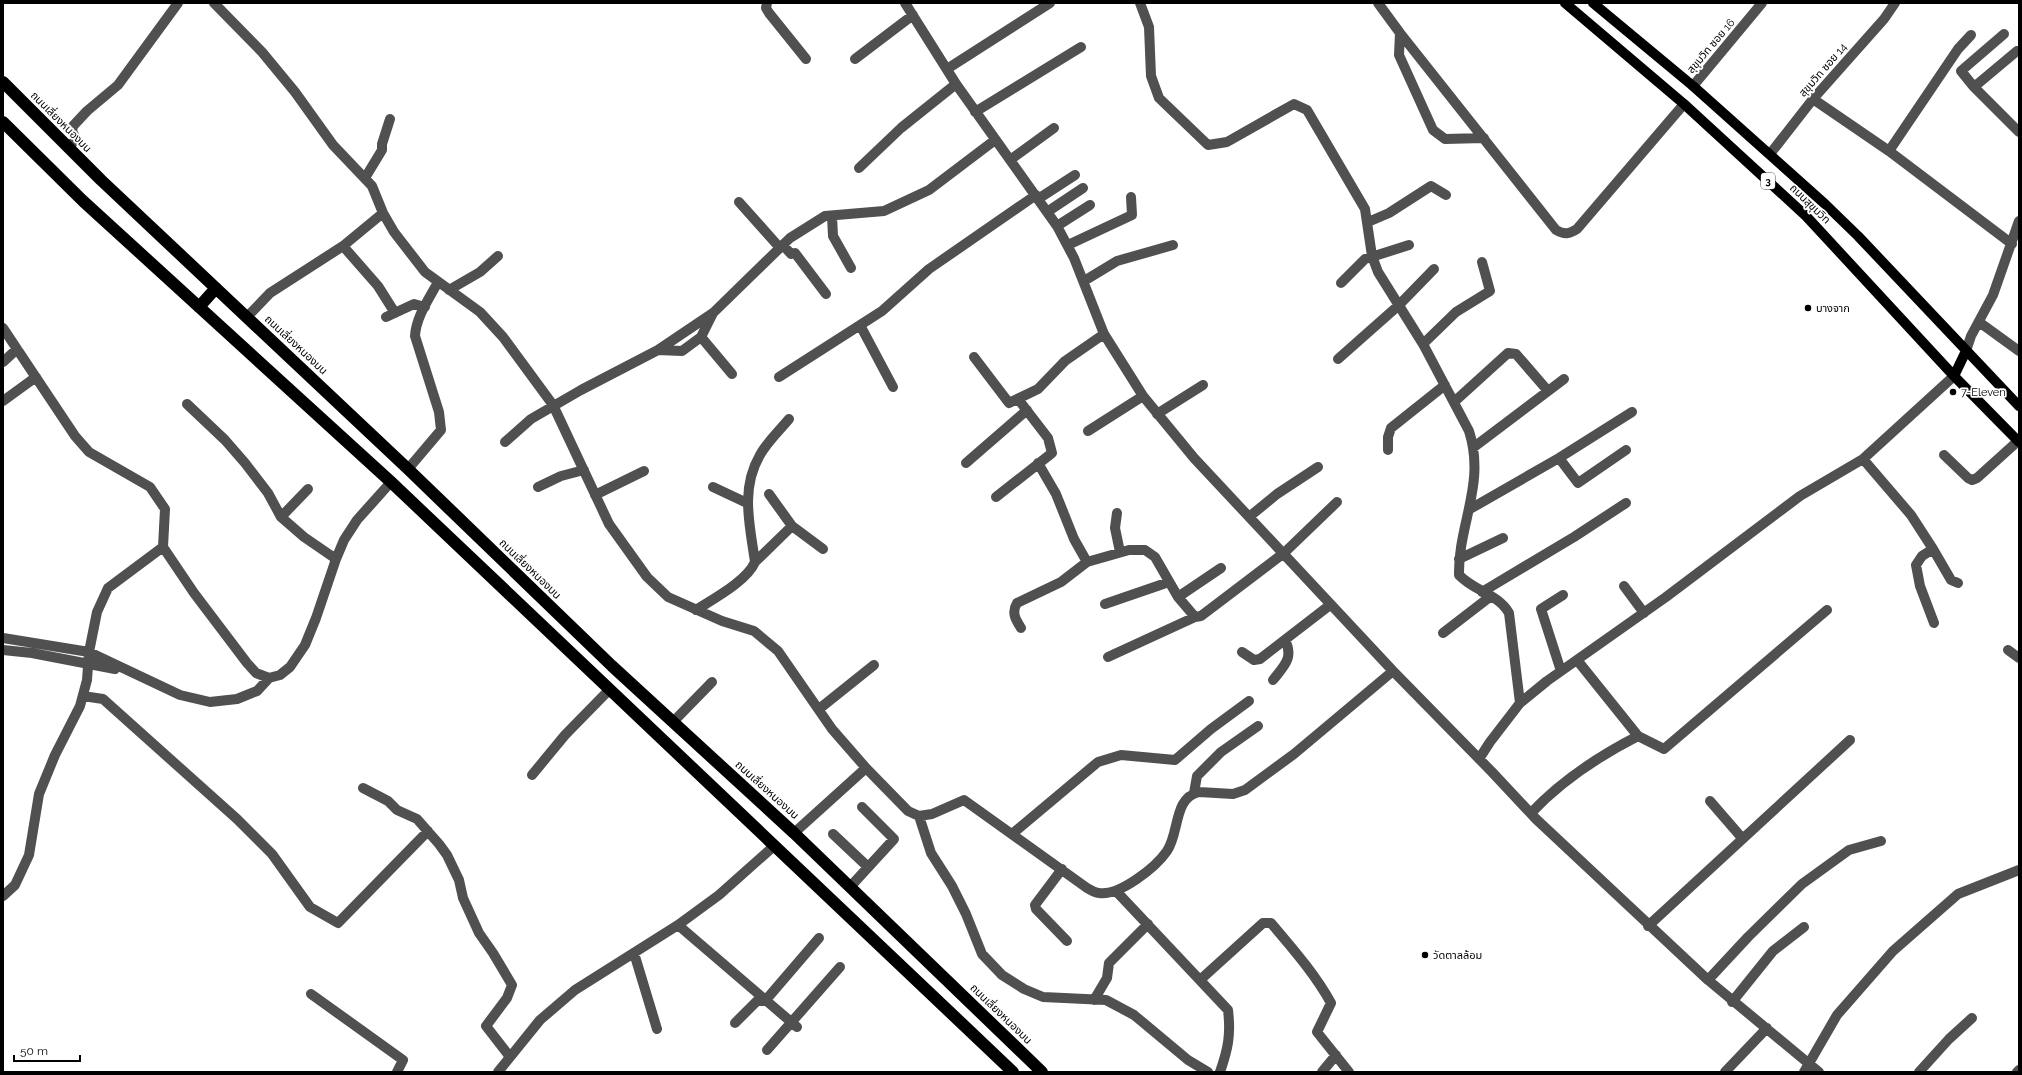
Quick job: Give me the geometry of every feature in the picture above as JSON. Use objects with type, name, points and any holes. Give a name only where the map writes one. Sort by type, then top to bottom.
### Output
[{"type":"highway","name":"ถนนเลี่ยงหนองมน","points":[[3,82],[68,148],[408,469],[612,666],[794,832],[1042,1072]]},
{"type":"highway","points":[[3,122],[83,201],[391,482],[1013,1072]]},
{"type":"highway","points":[[199,307],[216,288]]},
{"type":"highway","points":[[917,981],[932,966]]},
{"type":"main road","name":"ถนนสุขุมวิท","points":[[1565,3],[1684,104],[1818,228],[1954,376],[2019,442]]},
{"type":"main road","name":"ถนนสุขุมวิท","points":[[1593,3],[1693,86],[1770,154],[1858,236],[2019,406]]},
{"type":"main road","points":[[1954,376],[1966,351]]},
{"type":"street","points":[[68,148],[76,140],[72,130],[73,126],[87,110],[118,85],[178,3]]},
{"type":"street","points":[[214,3],[262,52],[295,92],[333,145],[372,186],[382,213],[394,232],[425,272],[480,312],[503,337],[553,405],[609,524],[647,577],[668,596],[696,610],[754,631],[778,651],[832,728],[866,768],[908,811],[919,816],[932,814],[964,800],[1088,888],[1099,894],[1116,891],[1147,873],[1168,850],[1184,800],[1194,793],[1233,794],[1245,790],[1294,754],[1393,671]]},
{"type":"street","points":[[767,3],[766,8],[769,13],[806,59]]},
{"type":"street","points":[[905,3],[956,84],[1057,226],[1068,245],[1084,281],[1104,334],[1143,396],[1194,458],[1284,553],[1330,605],[1531,814],[1648,926],[1732,1002],[1767,1028],[1806,1068],[1819,1072]]},
{"type":"street","points":[[947,69],[1050,3]]},
{"type":"street","points":[[1140,3],[1149,27],[1151,76],[1159,98],[1208,145],[1227,142],[1294,104],[1307,110],[1365,209],[1372,256],[1378,272],[1423,344],[1469,431],[1474,447],[1475,474],[1470,508],[1459,559],[1459,575],[1467,583],[1504,605],[1509,613],[1520,702]]},
{"type":"street","points":[[1378,3],[1556,230],[1569,234],[1577,229],[1684,104]]},
{"type":"street","name":"สุขุมวิท ซอย 16","points":[[1693,86],[1762,3]]},
{"type":"street","name":"สุขุมวิท ซอย 14","points":[[1770,154],[1814,99],[1884,19],[1895,3]]},
{"type":"street","points":[[855,59],[913,15]]},
{"type":"street","points":[[1400,33],[1399,55],[1433,130],[1445,139],[1484,138]]},
{"type":"street","points":[[2004,34],[1961,71],[1974,87],[2019,132]]},
{"type":"street","points":[[1889,151],[1958,49],[1971,35]]},
{"type":"street","points":[[976,112],[1081,47]]},
{"type":"street","points":[[1974,87],[2017,51]]},
{"type":"street","points":[[859,168],[901,128],[956,84]]},
{"type":"street","points":[[1814,99],[1889,151],[2012,244]]},
{"type":"street","points":[[364,178],[382,150],[382,144],[390,119]]},
{"type":"street","points":[[1010,160],[1054,128]]},
{"type":"street","points":[[505,442],[531,419],[553,405],[658,350],[713,313],[781,246],[825,216],[884,211],[929,190],[995,140]]},
{"type":"street","points":[[779,377],[860,325],[900,296],[929,269],[1037,197],[1075,175]]},
{"type":"street","points":[[1368,222],[1389,213],[1431,186],[1446,195]]},
{"type":"street","points":[[1047,212],[1083,188]]},
{"type":"street","points":[[1068,245],[1132,215],[1131,197]]},
{"type":"street","points":[[739,202],[781,246],[791,254],[796,253],[826,294]]},
{"type":"street","points":[[1057,226],[1090,206]]},
{"type":"street","points":[[247,317],[270,293],[343,246],[382,213]]},
{"type":"street","points":[[832,216],[833,236],[851,268]]},
{"type":"street","points":[[1966,351],[1971,336],[1993,295],[2019,221]]},
{"type":"street","points":[[1084,281],[1117,261],[1173,245]]},
{"type":"street","points":[[1341,283],[1365,259],[1409,245]]},
{"type":"street","points":[[343,246],[378,286],[391,315],[414,304],[425,307]]},
{"type":"street","points":[[449,290],[480,272],[498,256]]},
{"type":"street","points":[[1423,344],[1456,312],[1490,291],[1482,262]]},
{"type":"street","points":[[1338,359],[1399,305],[1434,269]]},
{"type":"street","points":[[408,469],[441,430],[439,412],[415,336],[416,326],[438,282]]},
{"type":"street","points":[[658,350],[682,351],[701,337],[713,313]]},
{"type":"street","points":[[1979,322],[2019,352]]},
{"type":"street","points":[[860,325],[893,387]]},
{"type":"street","points":[[3,328],[75,436],[89,452],[150,487],[165,509],[163,547],[194,593],[246,664],[256,673],[269,678]]},
{"type":"street","points":[[974,357],[1009,403],[1038,389],[1065,361],[1104,334]]},
{"type":"street","points":[[701,337],[732,374]]},
{"type":"street","points":[[3,362],[17,349]]},
{"type":"street","points":[[1454,402],[1508,353],[1516,354],[1548,391]]},
{"type":"street","points":[[1479,759],[1520,702],[1561,671],[1644,613],[1800,496],[1863,459],[1954,376]]},
{"type":"street","points":[[3,401],[36,377]]},
{"type":"street","points":[[1474,447],[1564,379]]},
{"type":"street","points":[[1157,414],[1204,384]]},
{"type":"street","points":[[1388,450],[1388,437],[1391,428],[1445,385]]},
{"type":"street","points":[[1088,431],[1143,396]]},
{"type":"street","points":[[996,497],[1052,453],[1048,438],[1018,399]]},
{"type":"street","points":[[187,404],[225,440],[245,463],[268,493],[281,517],[298,532],[336,560]]},
{"type":"street","points":[[966,463],[1027,410]]},
{"type":"street","points":[[1470,508],[1559,458],[1632,412]]},
{"type":"street","points":[[755,562],[747,503],[749,484],[760,454],[789,419]]},
{"type":"street","points":[[1944,455],[1972,480],[1977,478],[2019,442]]},
{"type":"street","points":[[1559,458],[1578,483],[1626,450]]},
{"type":"street","points":[[1863,459],[1911,515],[1951,580],[1958,583]]},
{"type":"street","points":[[1038,463],[1056,494],[1074,539],[1087,562]]},
{"type":"street","points":[[1249,516],[1277,494],[1318,467]]},
{"type":"street","points":[[538,487],[561,476],[584,470]]},
{"type":"street","points":[[595,495],[644,471]]},
{"type":"street","points":[[3,638],[89,652],[180,695],[210,702],[243,696],[256,691],[269,678],[280,675],[290,667],[305,645],[344,540],[357,520],[391,482]]},
{"type":"street","points":[[713,487],[747,503]]},
{"type":"street","points":[[281,517],[308,489]]},
{"type":"street","points":[[769,494],[792,526],[823,549]]},
{"type":"street","points":[[1108,658],[1195,617],[1201,616],[1284,553],[1337,502]]},
{"type":"street","points":[[1444,633],[1487,594],[1626,503]]},
{"type":"street","points":[[1117,513],[1115,528],[1120,552]]},
{"type":"street","points":[[696,610],[733,585],[752,568],[755,562],[792,526]]},
{"type":"street","points":[[1459,559],[1503,538]]},
{"type":"street","points":[[3,896],[15,885],[29,855],[38,794],[55,755],[80,706],[89,664],[89,652],[98,612],[108,588],[163,547]]},
{"type":"street","points":[[1933,549],[1919,560],[1916,568],[1934,623]]},
{"type":"street","points":[[1022,628],[1015,618],[1014,610],[1016,603],[1061,582],[1087,562],[1128,550],[1144,550],[1155,557],[1178,597],[1195,617]]},
{"type":"street","points":[[1178,597],[1221,568]]},
{"type":"street","points":[[1105,604],[1169,582]]},
{"type":"street","points":[[1624,586],[1644,613]]},
{"type":"street","points":[[1561,671],[1541,609],[1564,595]]},
{"type":"street","points":[[1242,652],[1254,660],[1260,659],[1330,605]]},
{"type":"street","points":[[1577,660],[1638,736],[1664,749],[1827,610]]},
{"type":"street","points":[[1273,680],[1287,664],[1290,649],[1285,640]]},
{"type":"street","points":[[3,650],[32,653],[127,671]]},
{"type":"street","points":[[2008,650],[2019,658]]},
{"type":"street","points":[[820,709],[874,665]]},
{"type":"street","points":[[672,722],[712,682]]},
{"type":"street","points":[[532,775],[565,735],[610,689]]},
{"type":"street","points":[[83,696],[103,699],[109,704],[238,819],[272,854],[310,907],[338,923],[428,832]]},
{"type":"street","points":[[1012,834],[1098,762],[1121,755],[1176,760],[1211,728],[1249,701]]},
{"type":"street","points":[[1194,793],[1197,776],[1221,752],[1258,726]]},
{"type":"street","points":[[1531,814],[1549,794],[1565,781],[1620,745],[1638,736]]},
{"type":"street","points":[[1648,926],[1850,740]]},
{"type":"street","points":[[794,832],[866,768]]},
{"type":"street","points":[[363,788],[388,801],[397,810],[417,819],[447,855],[459,880],[463,898],[470,915],[479,933],[493,953],[512,986],[507,998],[486,1026],[510,1057]]},
{"type":"street","points":[[1710,802],[1742,838]]},
{"type":"street","points":[[850,886],[894,839],[862,807]]},
{"type":"street","points":[[919,816],[931,853],[952,886],[966,914],[982,954],[1002,975],[1024,989],[1043,997],[1106,1000],[1134,1015],[1188,1060],[1208,1072]]},
{"type":"street","points":[[833,834],[868,867]]},
{"type":"street","points":[[1708,980],[1748,936],[1802,884],[1849,850],[1881,841]]},
{"type":"street","points":[[498,1072],[540,1020],[575,990],[678,925],[719,895],[774,846]]},
{"type":"street","points":[[1062,869],[1035,905],[1036,909],[1067,941]]},
{"type":"street","points":[[1806,1068],[1837,1015],[1893,951],[1958,894],[2019,870]]},
{"type":"street","points":[[1116,891],[1228,1010],[1231,1030],[1227,1053],[1220,1072]]},
{"type":"street","points":[[1200,980],[1263,923],[1270,923],[1301,959],[1322,987],[1331,1003],[1317,1032],[1349,1072]]},
{"type":"street","points":[[1094,1000],[1107,978],[1110,963],[1148,924]]},
{"type":"street","points":[[678,925],[793,1025]]},
{"type":"street","points":[[1732,1002],[1773,951],[1804,927]]},
{"type":"street","points":[[735,1023],[757,1001],[765,1001],[819,938]]},
{"type":"street","points":[[634,953],[657,1029]]},
{"type":"street","points":[[767,1050],[793,1025],[840,967]]},
{"type":"street","points":[[311,994],[403,1060],[397,1072]]},
{"type":"street","points":[[1919,1072],[1949,1039],[1972,1018]]},
{"type":"street","points":[[1725,1072],[1767,1028]]},
{"type":"street","points":[[1322,1072],[1336,1055]]},
{"type":"place","name":"บางจาก","points":[[1808,308]]},
{"type":"place","name":"7-Eleven","points":[[1953,392]]},
{"type":"place","name":"วัดตาลล้อม","points":[[1425,955]]}]
